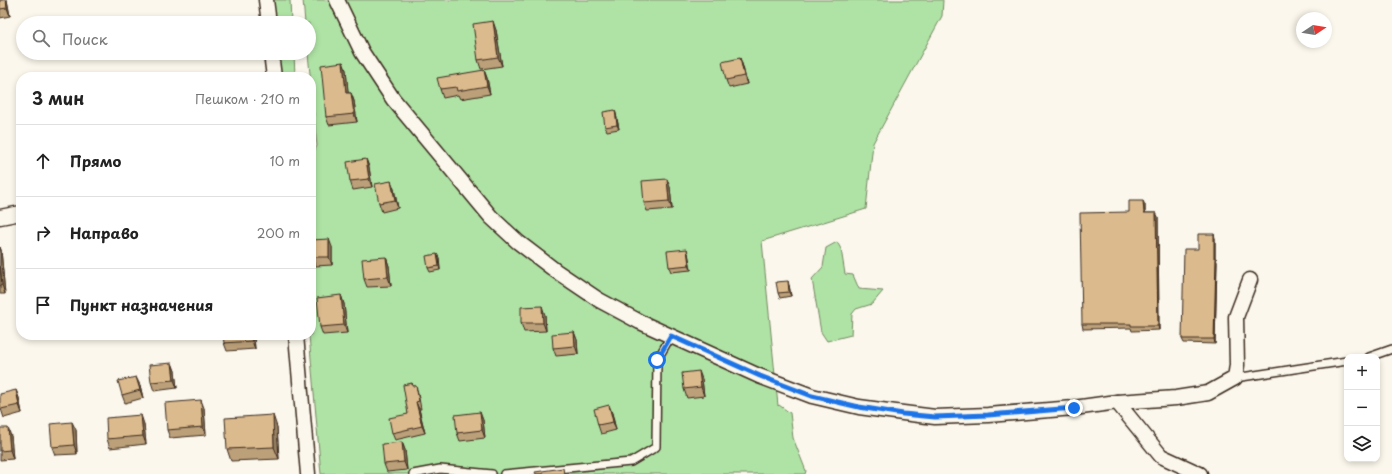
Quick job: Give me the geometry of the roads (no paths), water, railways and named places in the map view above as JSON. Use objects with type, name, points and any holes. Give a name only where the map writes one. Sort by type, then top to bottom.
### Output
[{"type":"street","points":[[266,0],[268,16]]},
{"type":"street","points":[[336,0],[362,52],[393,99],[491,217],[518,242],[598,300],[671,336],[760,376],[812,396],[859,407],[903,414],[935,417],[988,415],[1074,408],[1116,402],[1176,398],[1208,393],[1235,378],[1237,365],[1236,317],[1250,280]]},
{"type":"street","points":[[272,60],[273,72]]},
{"type":"street","points":[[0,217],[16,214]]},
{"type":"street","points":[[296,340],[308,474]]},
{"type":"street","points":[[1116,402],[1161,456],[1200,474]]},
{"type":"lane","points":[[504,474],[631,462],[656,446],[657,360],[671,336]]},
{"type":"lane","points":[[1378,354],[1392,349]]},
{"type":"lane","points":[[1235,378],[1344,361]]},
{"type":"lane","points":[[413,474],[440,469],[492,474]]}]
